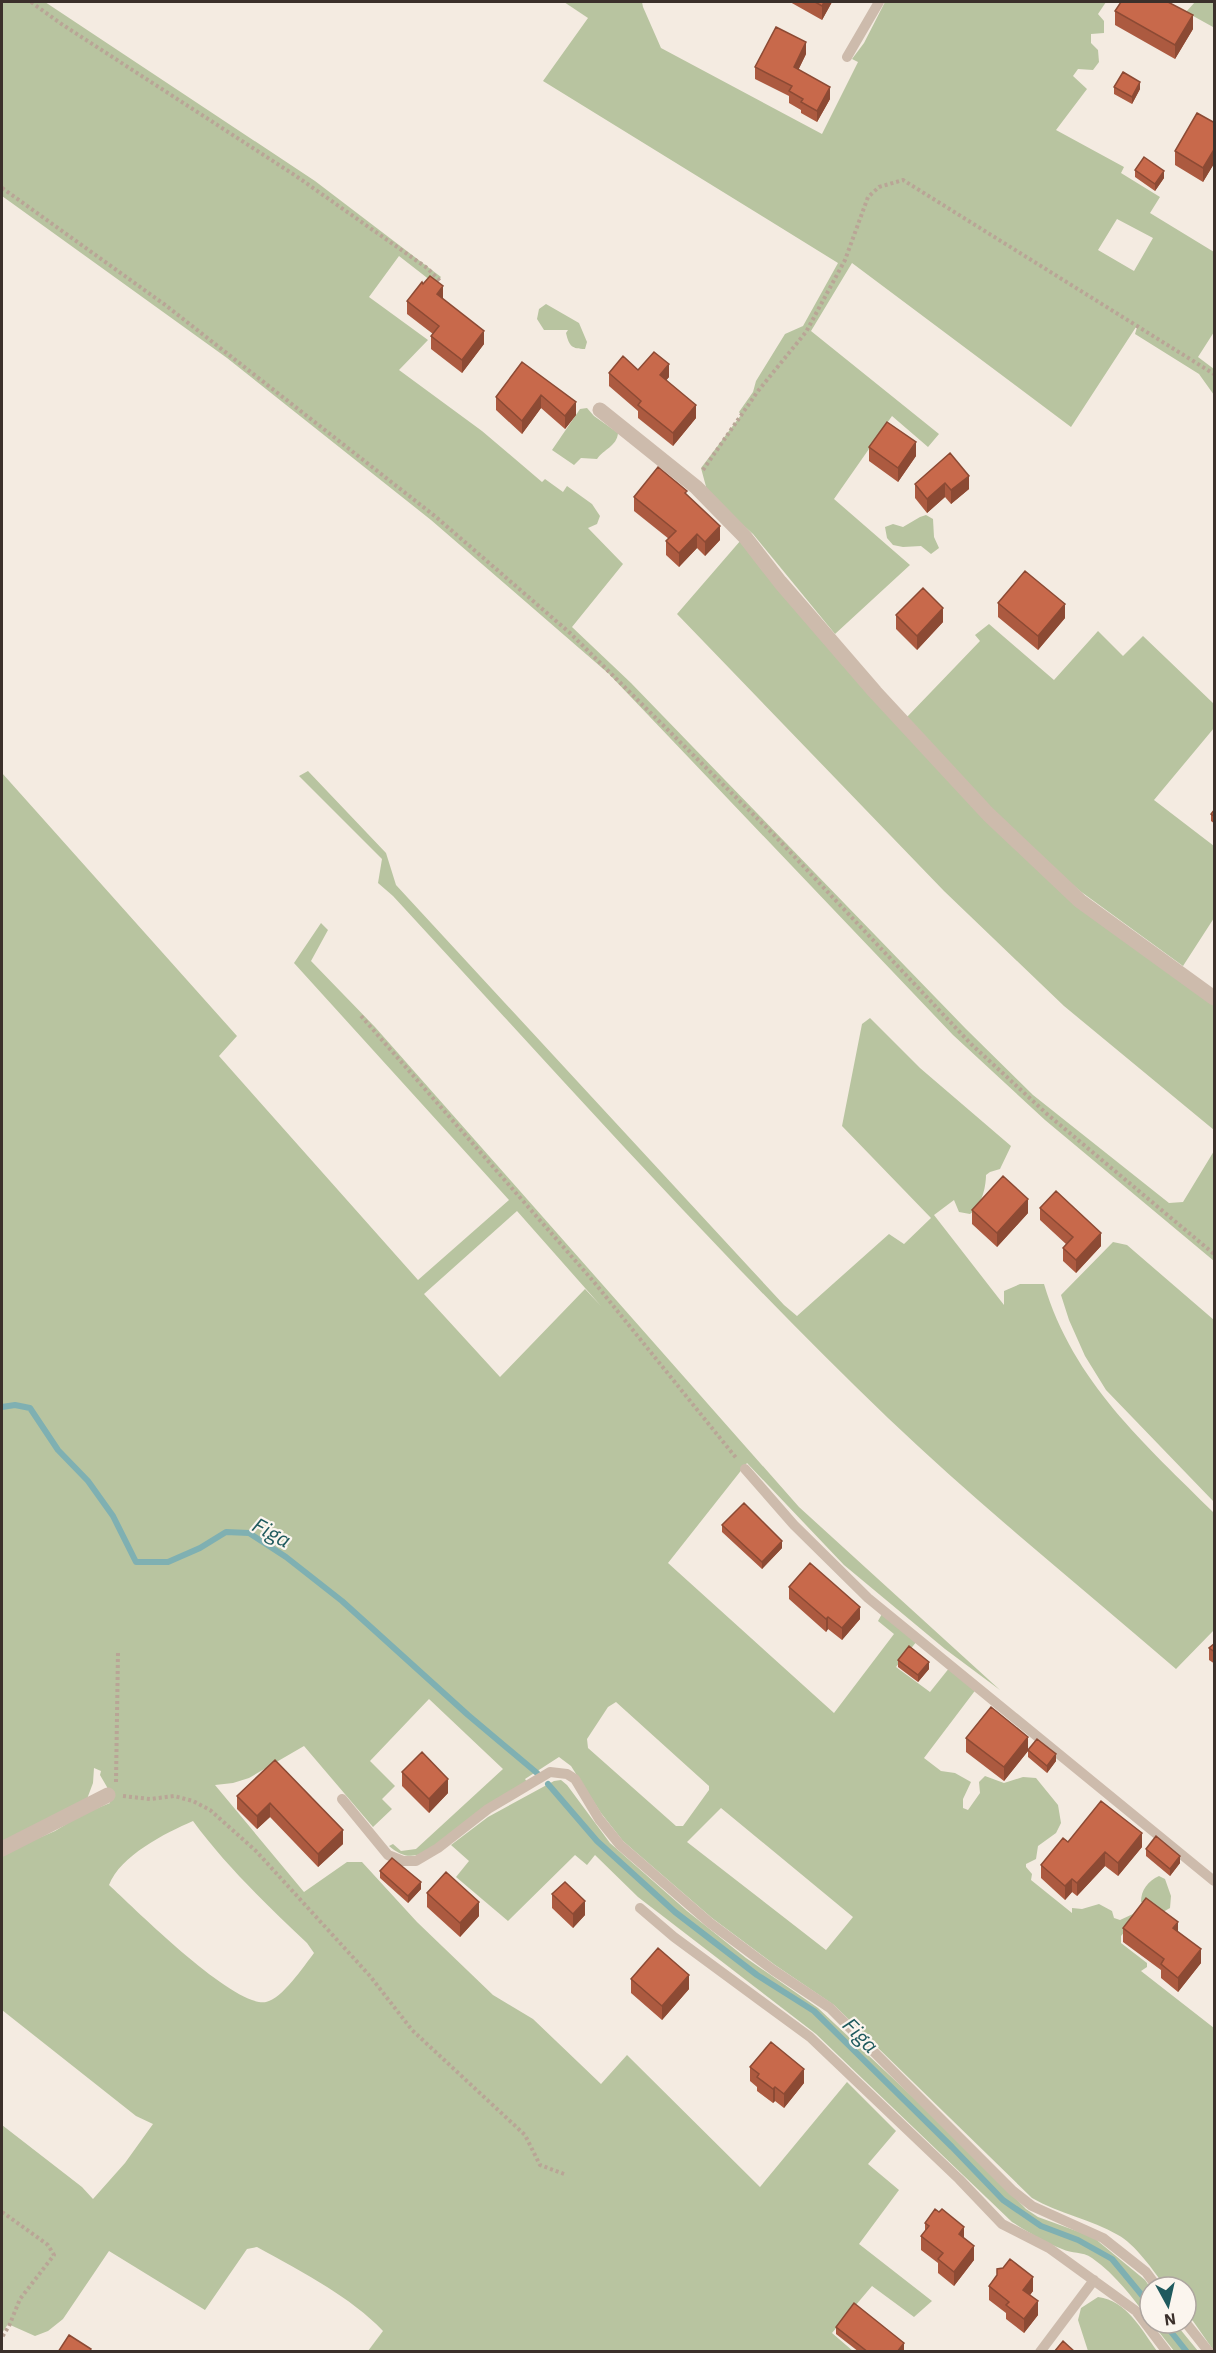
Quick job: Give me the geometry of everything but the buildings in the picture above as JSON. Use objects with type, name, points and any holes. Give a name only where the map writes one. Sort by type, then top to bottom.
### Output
[{"type":"street","points":[[600,410],[693,485],[745,537],[780,582],[875,692],[988,814],[1080,900],[1215,998]]},
{"type":"street","points":[[2,1849],[108,1795]]},
{"type":"lane","points":[[847,57],[879,2]]},
{"type":"lane","points":[[745,1469],[794,1525],[868,1598],[1215,1881]]},
{"type":"lane","points":[[342,1799],[388,1855],[404,1861],[416,1860],[438,1848],[488,1809],[550,1772],[557,1771],[567,1774],[574,1779],[599,1819],[620,1845],[710,1923],[773,1970],[830,2008],[1013,2192],[1032,2206],[1103,2238],[1148,2275]]},
{"type":"lane","points":[[640,1908],[674,1937],[810,2037],[959,2179],[1002,2224],[1049,2248],[1136,2311],[1167,2352]]},
{"type":"lane","points":[[1040,2352],[1094,2280]]},
{"type":"lane","points":[[1196,2335],[1209,2352]]},
{"type":"path","points":[[31,2],[296,176],[427,268],[440,281]]},
{"type":"path","points":[[693,485],[758,391],[806,332],[845,260],[868,197],[879,187],[903,180],[1215,374]]},
{"type":"path","points":[[2,188],[164,304],[436,517],[570,633],[774,835],[971,1044],[1047,1114],[1215,1254]]},
{"type":"path","points":[[361,1016],[594,1282],[745,1469]]},
{"type":"path","points":[[108,1795],[115,1786],[117,1773],[118,1651]]},
{"type":"path","points":[[108,1795],[150,1799],[174,1796],[193,1801],[210,1810],[256,1851],[370,1976],[412,2030],[525,2135],[540,2165],[564,2174]]},
{"type":"path","points":[[2,2212],[48,2245],[54,2255],[20,2299],[2,2337]]},
{"type":"green space","points":[[2,2],[45,2],[315,181],[441,277],[435,284],[399,256],[369,297],[428,340],[399,370],[482,431],[542,482],[545,479],[563,492],[567,486],[592,504],[600,516],[597,524],[588,528],[623,564],[572,627],[631,683],[966,1029],[1033,1095],[1169,1203],[1183,1202],[1214,1151],[1214,1261],[1045,1120],[953,1035],[609,674],[431,520],[227,358],[2,196]]},
{"type":"green space","points":[[564,2],[642,2],[661,48],[822,134],[858,62],[852,59],[864,43],[885,2],[1106,2],[1098,14],[1104,21],[1104,33],[1091,34],[1091,43],[1098,50],[1099,62],[1093,70],[1078,69],[1073,76],[1087,89],[1056,130],[1124,167],[1121,173],[1160,197],[1150,213],[1214,252],[1214,332],[1198,357],[1214,369],[1214,395],[1199,374],[1135,334],[1138,324],[1071,427],[852,263],[811,331],[939,434],[928,447],[892,416],[834,499],[910,565],[835,634],[753,534],[708,494],[701,468],[741,415],[739,412],[753,392],[756,381],[785,334],[803,326],[838,263],[543,81],[588,18]],"holes":[[[1117,219],[1153,238],[1134,271],[1098,250]]]},
{"type":"green space","points":[[1195,2],[1214,2],[1213,27],[1186,12]]},
{"type":"green space","points":[[546,304],[579,323],[587,342],[585,349],[572,346],[566,333],[568,330],[544,330],[537,319],[539,309]]},
{"type":"green space","points":[[587,408],[594,416],[618,433],[613,444],[597,459],[581,458],[574,465],[552,450],[580,409]]},
{"type":"green space","points":[[926,515],[933,519],[934,537],[939,548],[931,554],[921,546],[893,545],[887,538],[885,527],[893,524],[903,527]]},
{"type":"green space","points":[[741,540],[983,816],[1214,1003],[1214,1130],[1064,1006],[944,891],[677,614]]},
{"type":"green space","points":[[989,624],[1054,680],[1098,631],[1123,656],[1143,636],[1214,704],[1214,728],[1154,800],[1214,846],[1214,918],[1183,966],[1080,891],[1011,830],[907,717],[980,641],[975,635]]},
{"type":"green space","points":[[308,771],[386,853],[396,885],[784,1305],[797,1316],[889,1234],[904,1244],[931,1218],[842,1126],[862,1024],[870,1018],[920,1068],[1011,1146],[1000,1169],[986,1175],[982,1197],[974,1211],[970,1214],[959,1212],[954,1200],[934,1215],[1004,1305],[1004,1291],[1020,1284],[1044,1284],[1057,1319],[1092,1381],[1162,1462],[1214,1513],[1214,1630],[1176,1669],[923,1451],[824,1355],[698,1226],[393,896],[378,883],[382,859],[299,776]]},
{"type":"green space","points":[[2,773],[237,1036],[219,1056],[418,1280],[509,1200],[294,963],[321,923],[328,930],[311,961],[375,1027],[799,1507],[1000,1690],[945,1649],[844,1565],[747,1463],[668,1563],[834,1713],[894,1634],[878,1621],[883,1612],[917,1641],[896,1667],[930,1692],[950,1667],[977,1688],[924,1758],[941,1771],[955,1773],[971,1782],[963,1799],[963,1808],[968,1810],[980,1793],[979,1782],[985,1776],[1004,1783],[1023,1777],[1036,1778],[1058,1805],[1061,1823],[1056,1833],[1038,1846],[1036,1859],[1026,1864],[1032,1874],[1031,1880],[1072,1913],[1072,1908],[1082,1909],[1099,1904],[1112,1911],[1114,1918],[1120,1920],[1133,1914],[1136,1918],[1121,1936],[1121,1943],[1147,1963],[1147,1967],[1141,1971],[1214,2028],[1214,2351],[1198,2328],[1198,2275],[1156,2275],[1137,2251],[1118,2235],[1032,2198],[834,2005],[712,1918],[623,1841],[601,1813],[571,1766],[559,1757],[525,1779],[527,1782],[425,1852],[406,1855],[389,1846],[393,1844],[401,1851],[416,1849],[503,1769],[429,1699],[370,1761],[395,1786],[382,1799],[392,1809],[373,1827],[304,1746],[249,1778],[215,1785],[304,1892],[347,1862],[362,1862],[417,1922],[493,1995],[533,2019],[601,2084],[627,2055],[760,2187],[847,2082],[896,2131],[868,2164],[899,2190],[859,2244],[932,2301],[914,2317],[872,2286],[832,2333],[853,2351],[368,2351],[383,2331],[356,2307],[324,2285],[257,2247],[247,2249],[205,2310],[109,2251],[63,2319],[48,2331],[35,2336],[8,2324],[2,2333],[2,2125],[82,2187],[93,2199],[125,2163],[153,2124],[136,2116],[2,2010],[2,1854],[55,1831],[83,1814],[110,1803],[107,1787],[100,1775],[101,1771],[94,1768],[93,1783],[87,1799],[2,1842]],"holes":[[[517,1211],[601,1306],[585,1289],[500,1377],[424,1294]],[[616,1702],[709,1786],[709,1790],[683,1826],[676,1826],[588,1748],[587,1739],[608,1707]],[[721,1808],[853,1917],[826,1950],[687,1842]],[[193,1821],[233,1869],[307,1943],[314,1953],[292,1981],[272,2000],[266,2002],[251,2000],[209,1974],[109,1885],[115,1874],[133,1855],[157,1839]]]},
{"type":"green space","points":[[1113,1242],[1127,1245],[1214,1320],[1214,1502],[1106,1390],[1085,1356],[1069,1320],[1061,1295]]},
{"type":"green space","points":[[561,1780],[567,1785],[610,1843],[687,1911],[746,1958],[818,2008],[950,2132],[1026,2209],[1038,2217],[1093,2237],[1139,2275],[1138,2305],[1116,2279],[1092,2258],[1066,2251],[1036,2237],[1012,2222],[816,2034],[638,1897],[595,1855],[587,1865],[575,1855],[508,1921],[456,1877],[469,1861],[451,1845],[488,1817],[554,1781]]},
{"type":"green space","points":[[1159,1876],[1165,1879],[1171,1896],[1170,1908],[1163,1912],[1152,1909],[1141,1902],[1146,1886]]},
{"type":"green space","points":[[1098,2297],[1117,2304],[1138,2324],[1138,2335],[1146,2335],[1157,2351],[1088,2351],[1078,2320],[1081,2308]]},
{"type":"green space","points":[[1161,2335],[1185,2335],[1198,2351],[1174,2351]]},
{"type":"waterway","name":"Figa","points":[[2,1407],[15,1405],[30,1408],[58,1450],[88,1481],[113,1516],[136,1562],[168,1562],[200,1548],[226,1532],[249,1533],[286,1557],[342,1601],[468,1715],[537,1773]]},
{"type":"waterway","name":"Figa","points":[[548,1784],[597,1841],[675,1912],[757,1975],[814,2011],[1003,2200],[1041,2226],[1078,2240],[1112,2259],[1138,2290]]},
{"type":"waterway","name":"Figa","points":[[1174,2335],[1187,2352]]}]
